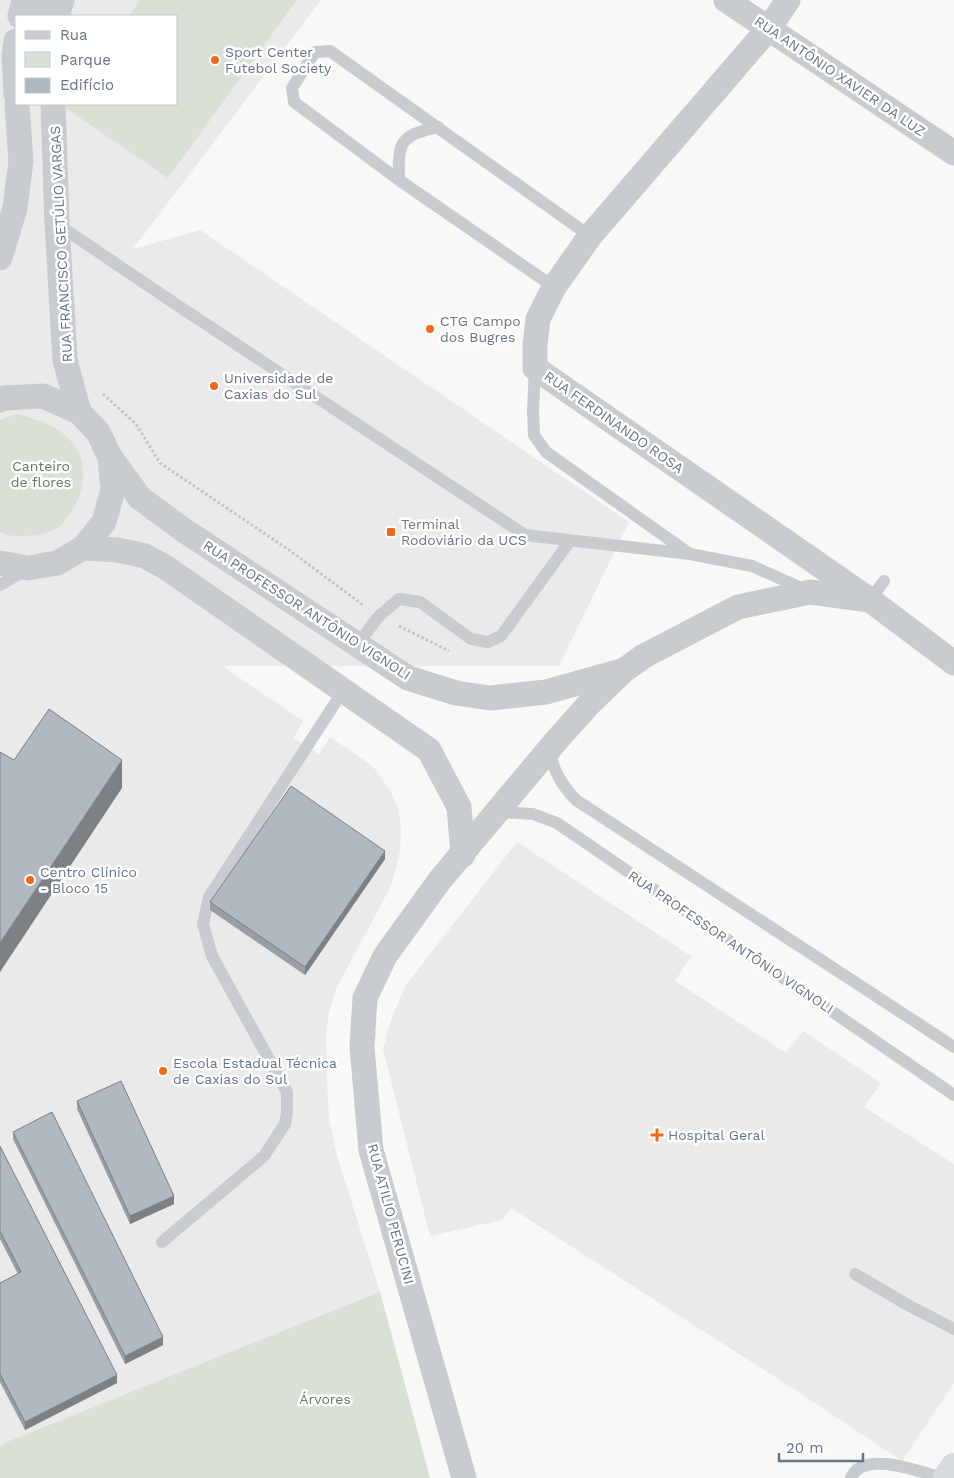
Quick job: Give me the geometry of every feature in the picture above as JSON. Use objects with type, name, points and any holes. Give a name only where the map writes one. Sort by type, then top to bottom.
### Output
[{"type":"highway","points":[[947,1478],[954,1467]]},
{"type":"street","points":[[20,15],[24,0]]},
{"type":"street","points":[[36,0],[46,15]]},
{"type":"street","points":[[57,15],[62,0]]},
{"type":"street","name":"RUA ANTÔNIO XAVIER DA LUZ","points":[[726,0],[954,153]]},
{"type":"street","name":"RUA FERDINANDO ROSA","points":[[788,0],[769,28],[590,236],[554,287],[538,319],[535,368],[877,590],[954,662]]},
{"type":"street","points":[[15,48],[15,75]]},
{"type":"street","points":[[0,258],[15,208],[21,161],[17,105]]},
{"type":"street","name":"RUA FRANCISCO GETÚLIO VARGAS","points":[[53,105],[57,224],[65,360],[78,412]]},
{"type":"street","points":[[0,400],[5,398],[43,396],[78,412],[98,432],[110,457],[114,490],[104,522],[83,548],[57,563],[28,568],[0,563]]},
{"type":"street","name":"RUA PROFESSOR ANTÔNIO VIGNOLI","points":[[110,457],[140,498],[182,529],[356,646],[408,678],[456,693],[490,698],[546,692],[623,671]]},
{"type":"street","points":[[83,548],[118,550],[145,556],[165,567],[429,750],[459,807],[463,855]]},
{"type":"street","points":[[623,671],[644,656],[738,607],[810,592],[877,590]]},
{"type":"street","name":"RUA ATILIO PERUCINI","points":[[464,1478],[371,1150],[362,1047],[365,998],[386,956],[418,908],[440,880],[589,704],[623,671]]},
{"type":"lane","points":[[554,287],[399,180],[294,102],[292,88],[315,52],[330,50],[590,236]]},
{"type":"lane","points":[[399,180],[401,147],[407,138],[416,132],[438,127]]},
{"type":"lane","points":[[57,224],[524,535],[690,554],[752,566],[810,592]]},
{"type":"lane","points":[[535,368],[534,435],[546,452],[690,554]]},
{"type":"lane","points":[[356,646],[379,616],[399,599],[420,602],[471,639],[488,642],[501,636],[570,541]]},
{"type":"lane","points":[[0,585],[28,568]]},
{"type":"lane","points":[[162,1242],[264,1156],[284,1124],[287,1112],[287,1092],[212,956],[203,924],[204,913],[209,897],[344,691]]},
{"type":"lane","points":[[549,750],[554,769],[564,788],[576,800],[954,1047]]},
{"type":"lane","name":"RUA PROFESSOR ANTÔNIO VIGNOLI","points":[[498,812],[532,814],[557,824],[954,1095]]},
{"type":"lane","points":[[855,1274],[954,1329]]},
{"type":"lane","points":[[850,1478],[852,1473],[866,1465],[886,1463],[942,1478]]},
{"type":"path","points":[[101,392],[136,424],[160,463],[288,550]]},
{"type":"shaded area","points":[[0,0],[321,0],[133,249],[200,230],[629,522],[559,666],[222,666],[303,721],[294,738],[319,754],[330,737],[367,762],[375,769],[390,790],[398,809],[401,827],[400,851],[392,884],[336,989],[329,1012],[326,1035],[327,1081],[329,1117],[337,1156],[380,1292],[430,1478],[0,1478]]},
{"type":"shaded area","name":"Hospital Geral","points":[[517,842],[691,956],[675,981],[786,1053],[803,1031],[881,1083],[864,1107],[954,1164],[954,1383],[902,1461],[797,1391],[511,1208],[502,1220],[430,1236],[383,1049],[392,1017],[406,985]]},
{"type":"green space","name":"Sport Center Futebol Society","points":[[140,0],[297,0],[168,178],[64,107],[65,105],[178,105],[178,15],[130,15]]},
{"type":"green space","name":"Canteiro de flores","points":[[16,414],[44,422],[62,433],[75,447],[80,456],[82,466],[82,486],[75,506],[60,526],[38,535],[16,536],[0,532],[0,420]]},
{"type":"green space","name":"Árvores","points":[[380,1292],[430,1478],[0,1478],[0,1447],[7,1442]]},
{"type":"building","name":"Centro Clínico - Bloco 15","points":[[49,709],[122,760],[0,943],[0,752],[14,760]]},
{"type":"building","points":[[291,786],[385,851],[305,967],[210,902]]},
{"type":"building","points":[[121,1081],[174,1196],[130,1216],[77,1101]]},
{"type":"building","points":[[52,1112],[163,1337],[125,1356],[13,1132]]},
{"type":"building","points":[[0,1146],[117,1375],[25,1422],[0,1374],[0,1283],[21,1272],[0,1231]]},
{"type":"place","name":"Sport Center Futebol Society","points":[[215,60]]},
{"type":"place","name":"CTG Campo dos Bugres","points":[[430,329]]},
{"type":"place","name":"Universidade de Caxias do Sul","points":[[214,386]]},
{"type":"place","name":"Terminal Rodoviário da UCS","points":[[391,532]]},
{"type":"place","name":"Centro Clínico - Bloco 15","points":[[30,880]]},
{"type":"place","name":"Escola Estadual Técnica de Caxias do Sul","points":[[163,1071]]},
{"type":"place","name":"Hospital Geral","points":[[657,1135]]}]
